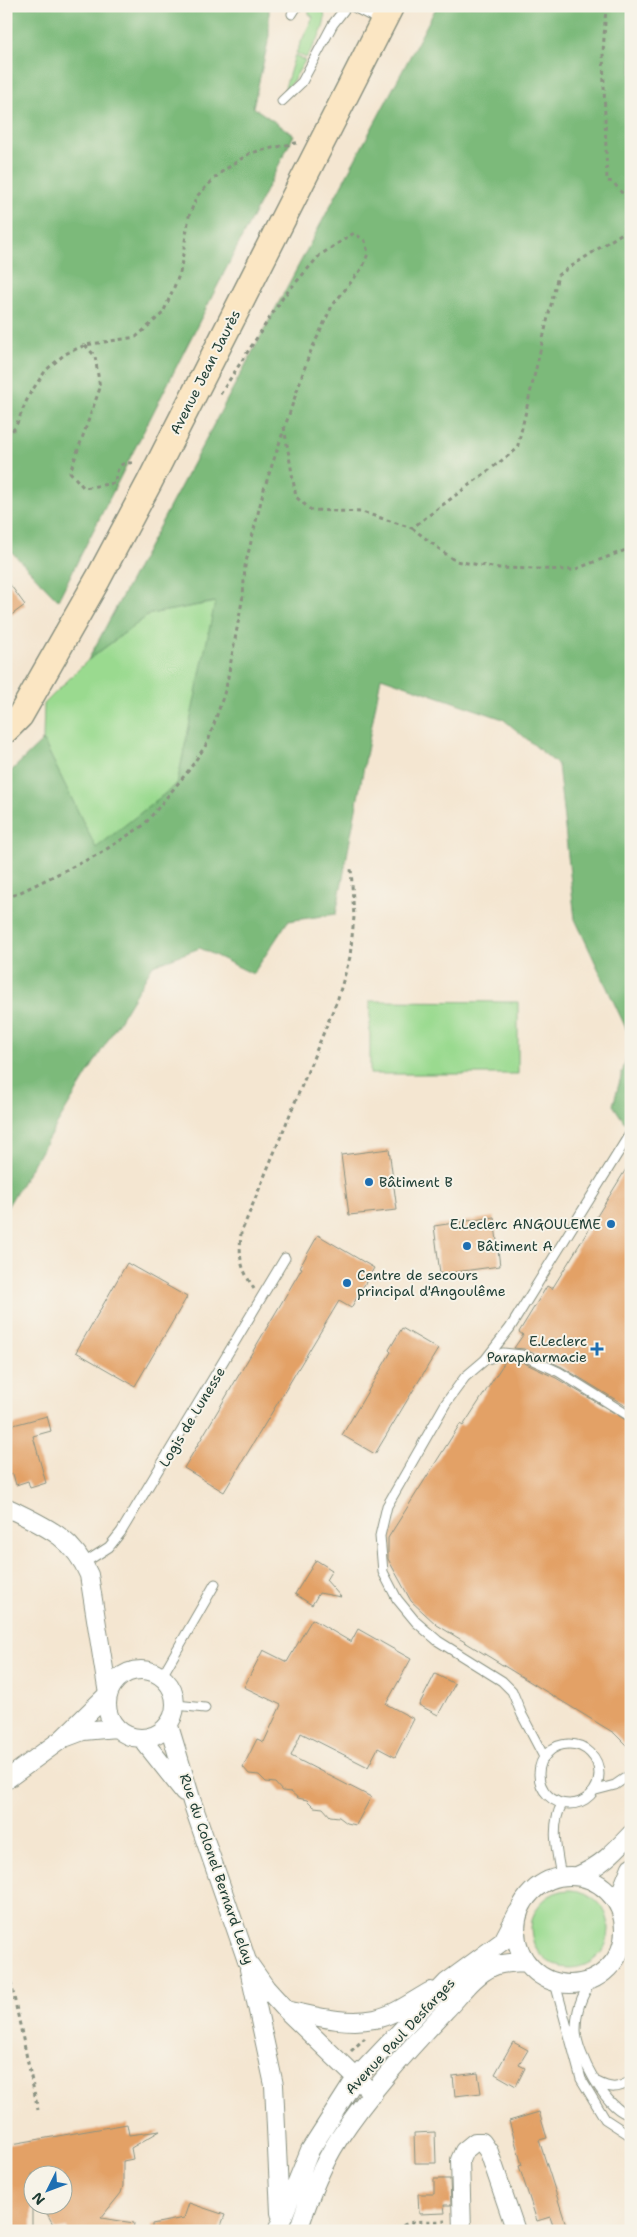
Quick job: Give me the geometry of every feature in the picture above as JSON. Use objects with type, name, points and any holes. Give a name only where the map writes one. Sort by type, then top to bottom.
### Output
[{"type":"main road","name":"Avenue Jean Jaurès","points":[[6,730],[20,716],[98,579],[387,14]]},
{"type":"street","points":[[6,1507],[62,1538],[78,1553],[84,1563],[89,1575],[108,1694],[107,1710],[116,1728],[123,1734],[142,1739],[161,1733],[169,1726],[174,1716],[176,1705],[174,1694],[162,1676],[152,1671],[130,1671],[121,1676],[113,1684],[108,1694],[62,1739],[6,1780]]},
{"type":"street","points":[[100,1652],[130,1671]]},
{"type":"street","name":"Rue du Colonel Bernard Lelay","points":[[169,1726],[192,1802],[247,1961],[266,1988],[286,2010],[373,2094]]},
{"type":"street","points":[[62,1739],[83,1732],[116,1728]]},
{"type":"street","points":[[142,1739],[192,1802]]},
{"type":"street","points":[[569,1876],[588,1878],[604,1886],[616,1900],[623,1918],[626,1945],[608,1969],[592,1980],[574,1984],[556,1982],[538,1974],[526,1962],[518,1947],[515,1930],[518,1912],[526,1897],[538,1885],[595,1868],[608,1859],[631,1834]]},
{"type":"street","points":[[619,1907],[620,1894],[631,1867]]},
{"type":"street","name":"Avenue Paul Desfarges","points":[[279,2225],[310,2150],[356,2078],[447,1982],[503,1941],[518,1912]]},
{"type":"street","points":[[247,1961],[274,2085],[279,2225]]},
{"type":"street","name":"Avenue Paul Desfarges","points":[[298,2231],[317,2179],[337,2141],[373,2094],[430,2027],[480,1975],[502,1964],[526,1962]]},
{"type":"street","points":[[286,2010],[344,2021],[375,2019],[391,2013],[447,1982]]},
{"type":"street","points":[[462,2226],[460,2160],[469,2146],[475,2142],[482,2142],[489,2152],[516,2231]]},
{"type":"lane","points":[[282,101],[302,82],[333,24],[347,6]]},
{"type":"lane","points":[[352,6],[387,14]]},
{"type":"lane","points":[[544,1757],[512,1691],[502,1681],[438,1641],[416,1622],[397,1599],[383,1572],[380,1536],[387,1506],[446,1403],[465,1377],[485,1360],[510,1328],[631,1132]]},
{"type":"lane","name":"Logis de Lunesse","points":[[84,1563],[109,1547],[121,1532],[285,1258]]},
{"type":"lane","points":[[485,1360],[503,1353],[522,1355],[559,1372],[631,1417]]},
{"type":"lane","points":[[162,1676],[215,1584]]},
{"type":"lane","points":[[176,1705],[205,1708]]},
{"type":"lane","points":[[560,1745],[580,1746],[593,1756],[599,1769],[599,1780],[596,1790],[581,1803],[562,1804],[545,1794],[540,1785],[539,1766],[551,1750],[560,1745]]},
{"type":"lane","points":[[596,1790],[615,1785],[631,1774]]},
{"type":"lane","points":[[562,1804],[557,1812],[557,1852],[569,1876]]},
{"type":"lane","points":[[592,1980],[580,1998],[577,2008],[576,2033],[582,2054],[595,2081],[611,2104],[624,2114],[631,2114]]},
{"type":"lane","points":[[556,1982],[581,2079],[605,2119],[631,2134]]},
{"type":"lane","points":[[595,2081],[610,2089],[619,2088],[631,2082]]},
{"type":"path","points":[[606,6],[603,54],[607,181],[613,182],[631,204]]},
{"type":"path","points":[[6,436],[15,428],[29,395],[46,370],[65,354],[85,345],[136,337],[163,313],[180,273],[189,216],[197,196],[220,173],[250,153],[325,136]]},
{"type":"path","points":[[412,528],[517,449],[558,274],[624,232],[631,174]]},
{"type":"path","points":[[6,899],[99,854],[144,825],[189,770],[208,742],[226,688],[243,596],[245,566],[264,489],[309,354],[332,306],[363,267],[368,253],[365,241],[354,233],[320,255],[284,296],[218,397]]},
{"type":"path","points":[[85,345],[95,356],[100,388],[70,472],[84,488],[115,483],[116,470],[120,464],[130,462],[155,470]]},
{"type":"path","points":[[284,426],[296,497],[311,510],[362,512],[412,528],[455,561],[500,568],[572,570],[631,548]]},
{"type":"path","points":[[260,1300],[243,1271],[240,1258],[241,1233],[338,998],[350,958],[353,925],[351,868]]},
{"type":"path","points":[[6,1959],[38,2110]]},
{"type":"path","points":[[396,2231],[400,2226],[413,2222],[462,2226]]},
{"type":"green space","points":[[6,6],[269,6],[269,38],[253,107],[294,135],[58,600],[6,546]]},
{"type":"green space","points":[[309,6],[322,6],[325,20],[321,33],[306,58],[296,53],[313,17],[309,14]]},
{"type":"green space","points":[[437,6],[631,6],[631,1039],[575,919],[558,765],[503,719],[381,677],[336,914],[288,921],[253,974],[200,948],[153,965],[6,1209],[6,776],[43,740],[96,848],[177,784],[215,602],[150,614],[88,660]]},
{"type":"green space","points":[[295,55],[305,61],[287,90],[284,91]]},
{"type":"green space","points":[[216,602],[177,784],[96,849],[43,740],[44,704],[88,660],[150,614]]},
{"type":"green space","points":[[370,1001],[518,1002],[518,1074],[370,1074]]},
{"type":"green space","points":[[631,1042],[631,1119],[625,1123],[613,1105]]},
{"type":"green space","points":[[570,1890],[585,1893],[602,1907],[606,1914],[609,1929],[606,1944],[592,1961],[585,1965],[570,1968],[555,1965],[538,1951],[534,1944],[531,1929],[534,1914],[548,1897],[555,1893]]},
{"type":"building","points":[[6,579],[25,605],[6,619]]},
{"type":"building","name":"Bâtiment B","points":[[389,1149],[397,1210],[349,1215],[341,1155]]},
{"type":"building","name":"E.Leclerc ANGOULEME","points":[[631,1161],[631,1409],[562,1367],[524,1349],[514,1348],[523,1335],[519,1332],[547,1286],[552,1289]]},
{"type":"building","name":"Bâtiment A","points":[[494,1217],[500,1266],[440,1274],[434,1226]]},
{"type":"building","points":[[318,1235],[374,1268],[351,1308],[339,1301],[224,1492],[184,1468],[302,1268],[300,1267]]},
{"type":"building","points":[[127,1263],[187,1297],[135,1386],[76,1352]]},
{"type":"building","points":[[402,1328],[438,1349],[375,1454],[342,1435],[391,1352],[389,1350]]},
{"type":"building","points":[[506,1360],[520,1361],[556,1378],[631,1423],[631,1750],[614,1733],[437,1625],[411,1601],[388,1559],[388,1538],[460,1424],[463,1426]]},
{"type":"building","points":[[47,1416],[51,1431],[33,1436],[46,1483],[30,1488],[28,1481],[16,1485],[13,1474],[6,1476],[6,1427]]},
{"type":"building","points":[[316,1560],[332,1570],[326,1580],[341,1597],[319,1593],[312,1605],[295,1594]]},
{"type":"building","points":[[312,1619],[351,1642],[358,1629],[411,1659],[386,1704],[414,1719],[395,1757],[378,1748],[368,1767],[301,1733],[291,1756],[371,1797],[356,1825],[347,1823],[339,1817],[330,1816],[323,1808],[314,1807],[307,1800],[298,1798],[291,1792],[282,1791],[275,1783],[266,1782],[259,1775],[249,1774],[243,1767],[257,1739],[264,1742],[281,1705],[244,1687],[263,1650],[287,1662]]},
{"type":"building","points":[[435,1674],[455,1684],[438,1715],[419,1705]]},
{"type":"building","points":[[513,2042],[528,2050],[519,2065],[525,2068],[516,2086],[495,2074]]},
{"type":"building","points":[[478,2073],[481,2093],[455,2096],[453,2076]]},
{"type":"building","points":[[539,2112],[547,2138],[539,2140],[568,2231],[555,2231],[550,2217],[537,2221],[519,2166],[522,2165],[509,2121]]},
{"type":"building","points":[[127,2124],[129,2135],[160,2131],[131,2148],[133,2159],[123,2161],[123,2186],[121,2193],[101,2218],[134,2223],[133,2231],[68,2231],[67,2228],[56,2230],[47,2214],[72,2214],[72,2164],[22,2164],[22,2214],[32,2214],[32,2228],[6,2231],[6,2145]]},
{"type":"building","points":[[435,2132],[436,2163],[415,2163],[414,2133]]},
{"type":"building","points":[[434,2179],[450,2179],[451,2205],[444,2205],[445,2213],[419,2214],[418,2194],[434,2194]]},
{"type":"building","points":[[189,2203],[225,2215],[219,2231],[152,2231],[152,2224],[184,2218]]},
{"type":"place","name":"Bâtiment B","points":[[369,1182]]},
{"type":"place","name":"E.Leclerc ANGOULEME","points":[[611,1224]]},
{"type":"place","name":"Bâtiment A","points":[[467,1246]]},
{"type":"place","name":"Centre de secours principal d'Angoulême","points":[[347,1283]]},
{"type":"place","name":"E.Leclerc Parapharmacie","points":[[597,1349]]}]
